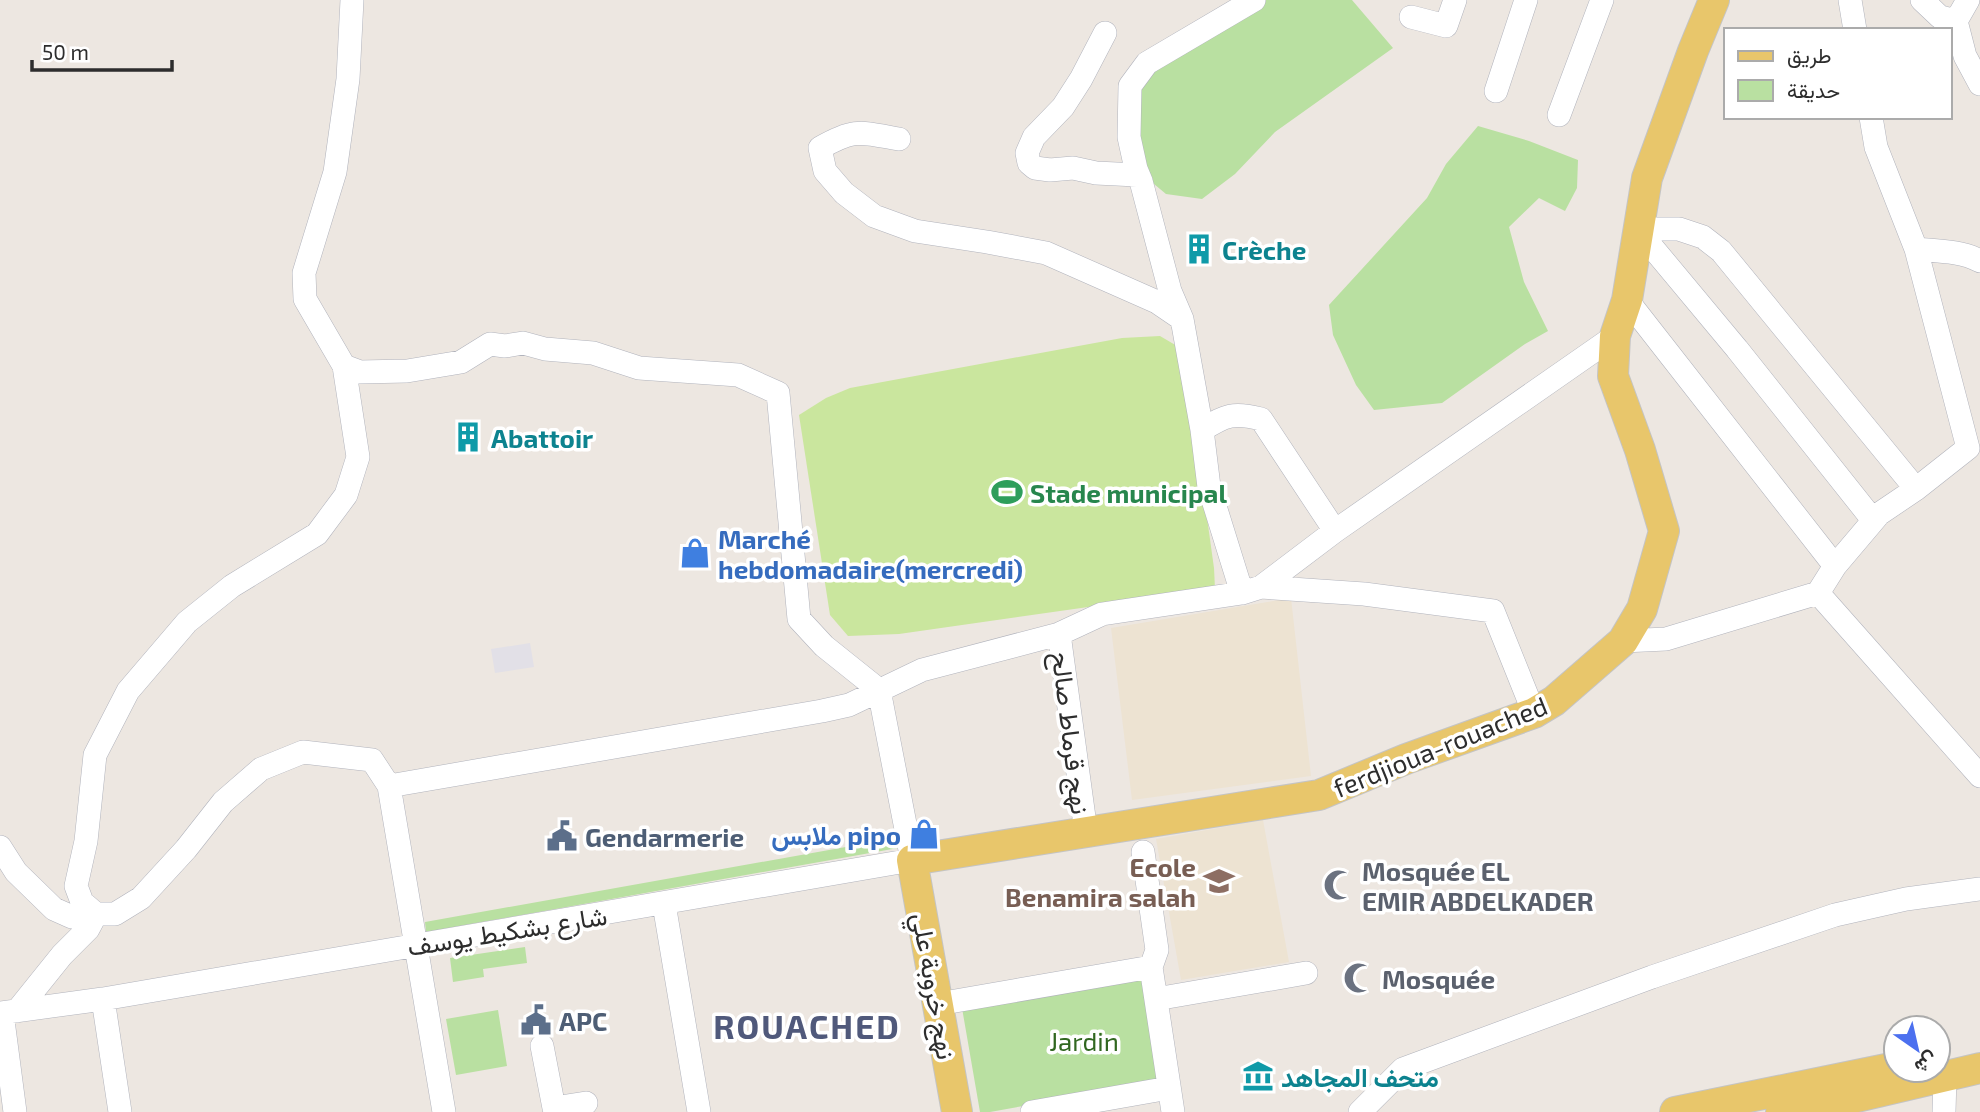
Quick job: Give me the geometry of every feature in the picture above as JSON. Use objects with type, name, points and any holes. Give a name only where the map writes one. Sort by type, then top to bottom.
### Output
[{"type":"main road","name":"ferdjioua-rouached","points":[[912,860],[1319,794],[1534,713],[1555,701],[1623,640],[1642,609],[1664,531],[1614,376],[1615,336],[1626,300],[1647,178],[1714,0]]},
{"type":"main road","name":"نهج خروبة علي","points":[[912,860],[957,1112]]},
{"type":"main road","points":[[1952,1062],[1980,1048]]},
{"type":"main road","points":[[1952,1068],[1980,1069]]},
{"type":"main road","points":[[1675,1112],[1882,1069]]},
{"type":"main road","points":[[1781,1112],[1839,1100],[1843,1106],[1899,1084]]},
{"type":"street","points":[[96,914],[82,902],[76,886],[86,841],[95,755],[128,691],[187,622],[232,586],[317,534],[346,495],[358,457],[344,366],[305,299],[304,274],[335,172],[348,79],[352,0]]},
{"type":"street","points":[[1252,589],[1209,487],[1202,430],[1182,319],[1170,291],[1129,137],[1130,86],[1147,63],[1254,0]]},
{"type":"street","points":[[1411,17],[1447,26],[1455,0]]},
{"type":"street","points":[[1496,91],[1526,0]]},
{"type":"street","points":[[1559,115],[1602,0]]},
{"type":"street","points":[[1850,0],[1855,28]]},
{"type":"street","points":[[1922,0],[1940,17],[1956,22]]},
{"type":"street","points":[[1968,0],[1956,22],[1965,56],[1980,83]]},
{"type":"street","points":[[1105,33],[1063,107],[1034,137],[1027,153],[1029,163],[1035,168],[1050,170],[1073,168],[1096,173],[1137,175],[1141,181]]},
{"type":"street","points":[[1623,640],[1666,639],[1818,593],[1835,566],[1873,520],[1968,448],[1916,249],[1876,147],[1871,119]]},
{"type":"street","points":[[899,139],[861,132],[842,135],[820,148],[825,171],[844,193],[874,216],[915,231],[1046,253],[1157,302],[1182,319]]},
{"type":"street","points":[[1637,229],[1679,229],[1703,237],[1721,251],[1916,489]]},
{"type":"street","points":[[1637,229],[1873,520]]},
{"type":"street","points":[[1916,249],[1951,253],[1980,261]]},
{"type":"street","points":[[1626,300],[1835,566]]},
{"type":"street","points":[[1252,589],[1615,336]]},
{"type":"street","points":[[344,366],[360,372],[407,371],[461,362],[490,344],[505,346],[523,343],[545,349],[593,353],[639,369],[738,375],[778,393],[799,619],[824,646],[879,690],[912,860]]},
{"type":"street","points":[[1202,430],[1222,418],[1241,414],[1261,419],[1335,531]]},
{"type":"street","points":[[389,786],[849,705],[922,670],[1059,634],[1102,614],[1252,589],[1364,594],[1493,611],[1534,713]]},
{"type":"street","points":[[1818,593],[1980,776]]},
{"type":"street","name":"نهج قرماط صالح","points":[[1059,634],[1086,832]]},
{"type":"street","points":[[0,847],[16,872],[54,909],[72,917],[115,914],[141,898],[186,849],[223,802],[261,769],[303,752],[372,760],[389,786],[444,1112]]},
{"type":"street","points":[[1143,852],[1157,950],[1151,967],[1173,1112]]},
{"type":"street","name":"شارع بشكيط يوسف","points":[[6,1012],[103,999],[912,860]]},
{"type":"street","points":[[1360,1112],[1403,1069],[1652,977],[1835,915],[1906,899],[1980,889]]},
{"type":"street","points":[[664,904],[699,1112]]},
{"type":"street","points":[[15,1112],[6,1012],[88,929],[96,914]]},
{"type":"street","points":[[938,1004],[1151,967]]},
{"type":"street","points":[[1156,999],[1306,974]]},
{"type":"street","points":[[103,999],[120,1112]]},
{"type":"street","points":[[542,1046],[554,1110],[586,1103]]},
{"type":"street","points":[[1943,1084],[1944,1112]]},
{"type":"street","points":[[1032,1112],[1169,1088]]},
{"type":"shaded area","points":[[1291,598],[1311,776],[1132,800],[1111,628]]},
{"type":"shaded area","points":[[530,643],[534,667],[495,673],[491,649]]},
{"type":"shaded area","name":"Ecole Benamira salah","points":[[1263,820],[1289,962],[1181,980],[1156,839]]},
{"type":"green space","points":[[1262,0],[1352,0],[1393,48],[1275,132],[1235,174],[1202,199],[1166,194],[1136,169],[1141,67]]},
{"type":"green space","points":[[1478,126],[1529,141],[1578,160],[1577,188],[1565,211],[1539,198],[1509,227],[1524,282],[1548,331],[1525,344],[1442,403],[1374,410],[1356,385],[1333,335],[1329,305],[1427,198],[1446,164]]},
{"type":"green space","name":"Stade municipal","points":[[1160,336],[1177,346],[1192,410],[1215,589],[899,634],[848,636],[830,615],[799,415],[826,398],[850,388],[1122,338]]},
{"type":"green space","points":[[896,838],[898,848],[426,932],[425,922]]},
{"type":"green space","points":[[525,947],[527,963],[483,969],[484,977],[453,982],[450,958]]},
{"type":"green space","name":"Jardin","points":[[1144,975],[1163,1081],[980,1112],[962,1008]]},
{"type":"green space","points":[[498,1010],[507,1066],[456,1075],[446,1019]]},
{"type":"place","name":"Crèche","points":[[1199,249]]},
{"type":"place","name":"Abattoir","points":[[468,437]]},
{"type":"place","name":"Stade municipal","points":[[1007,492]]},
{"type":"place","name":"Marché hebdomadaire(mercredi)","points":[[695,553]]},
{"type":"place","name":"ملابس pipo","points":[[924,834]]},
{"type":"place","name":"Gendarmerie","points":[[562,836]]},
{"type":"place","name":"Ecole Benamira salah","points":[[1219,881]]},
{"type":"place","name":"Mosquée EL EMIR ABDELKADER","points":[[1339,885]]},
{"type":"place","name":"Mosquée","points":[[1359,978]]},
{"type":"place","name":"APC","points":[[536,1020]]},
{"type":"place","name":"متحف المجاهد","points":[[1258,1076]]},
{"type":"district","name":"ROUACHED","points":[[807,1026]]}]
